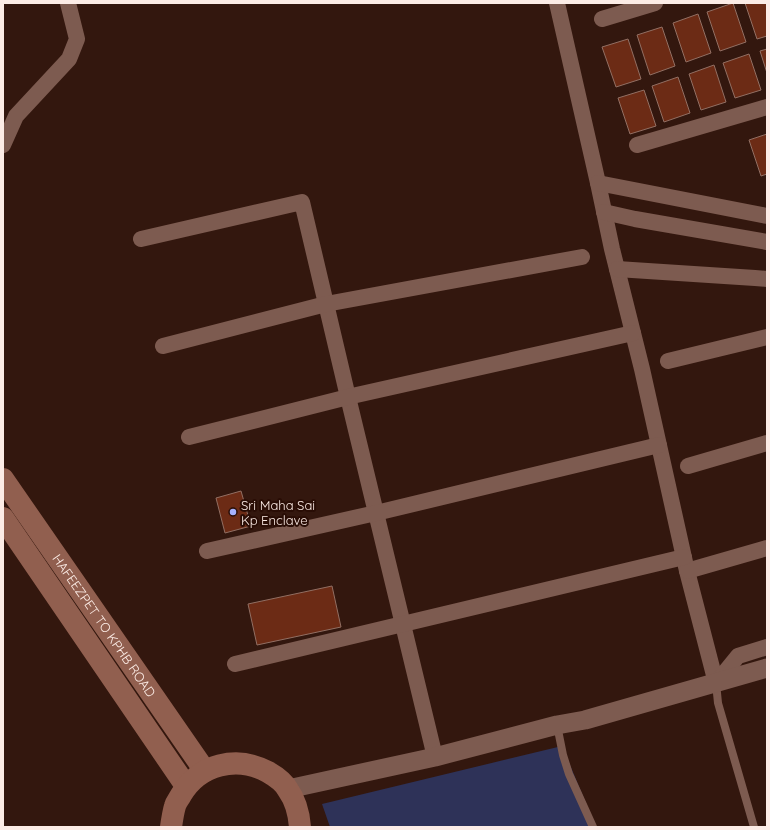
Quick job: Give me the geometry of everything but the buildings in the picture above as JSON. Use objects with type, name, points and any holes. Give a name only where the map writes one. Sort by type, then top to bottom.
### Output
[{"type":"main road","name":"HAFEEZPET TO KPHB ROAD","points":[[3,479],[205,771]]},
{"type":"main road","name":"HAFEEZPET TO KPHB ROAD","points":[[3,518],[186,786]]},
{"type":"main road","points":[[171,827],[175,805],[186,786],[205,771],[222,764],[241,763],[258,767],[275,776],[288,789],[296,804],[300,827]]},
{"type":"street","points":[[3,145],[16,116],[69,59],[77,39],[68,3]]},
{"type":"street","points":[[557,3],[617,269],[642,369],[658,446],[716,683]]},
{"type":"street","points":[[602,19],[655,3]]},
{"type":"street","points":[[637,145],[767,107]]},
{"type":"street","points":[[598,183],[767,216]]},
{"type":"street","points":[[142,239],[302,202],[435,757]]},
{"type":"street","points":[[604,212],[635,219],[767,242]]},
{"type":"street","points":[[163,346],[326,304],[582,257]]},
{"type":"street","points":[[617,269],[767,279]]},
{"type":"street","points":[[189,437],[348,397],[633,333]]},
{"type":"street","points":[[668,361],[767,336]]},
{"type":"street","points":[[688,466],[767,443]]},
{"type":"street","points":[[207,551],[376,513],[658,446]]},
{"type":"street","points":[[235,664],[402,624],[767,548]]},
{"type":"street","points":[[716,683],[738,656],[767,647]]},
{"type":"street","points":[[288,789],[435,757],[557,725],[585,720],[767,668]]},
{"type":"lane","points":[[716,683],[718,703],[754,827]]},
{"type":"lane","points":[[557,725],[563,755],[569,774],[593,827]]},
{"type":"shaded area","points":[[562,746],[596,827],[330,827],[322,804]]},
{"type":"place","name":"Sri Maha Sai Kp Enclave","points":[[233,512]]}]
